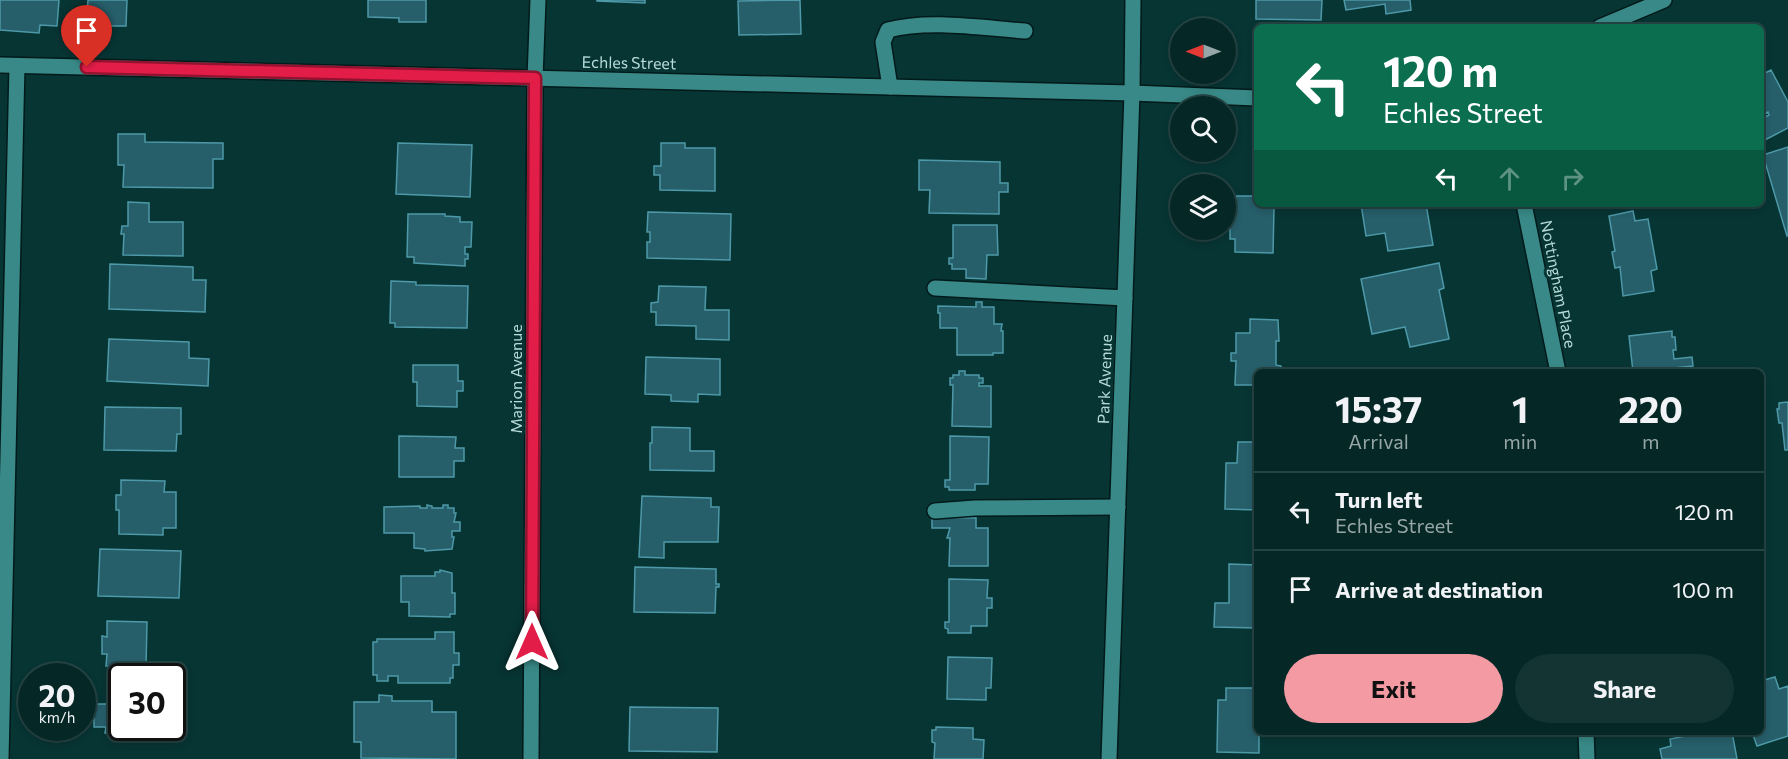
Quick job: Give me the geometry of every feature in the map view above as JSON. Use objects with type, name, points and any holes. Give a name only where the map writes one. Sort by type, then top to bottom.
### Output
[{"type":"street","name":"Marion Avenue","points":[[531,759],[535,78],[538,0]]},
{"type":"street","name":"Park Avenue","points":[[1109,759],[1132,93],[1133,0]]},
{"type":"street","points":[[1607,24],[1664,0]]},
{"type":"street","points":[[890,87],[883,42],[888,30],[904,26],[954,26],[1025,32]]},
{"type":"street","name":"Echles Street","points":[[0,65],[1254,98]]},
{"type":"street","points":[[1,759],[17,66]]},
{"type":"street","name":"Nottingham Place","points":[[1525,207],[1557,369]]},
{"type":"street","points":[[935,288],[1125,298]]},
{"type":"street","points":[[935,511],[975,508],[1118,507]]},
{"type":"street","points":[[1586,735],[1587,759]]},
{"type":"building","points":[[0,0],[59,0],[57,26],[40,25],[39,33],[0,30]]},
{"type":"building","points":[[88,0],[127,0],[126,26],[86,26]]},
{"type":"building","points":[[368,0],[426,0],[426,22],[399,22],[399,18],[368,17]]},
{"type":"building","points":[[645,0],[645,3],[597,1]]},
{"type":"building","points":[[800,0],[801,34],[739,35],[738,1]]},
{"type":"building","points":[[1256,0],[1322,0],[1321,20],[1256,19]]},
{"type":"building","points":[[1344,0],[1410,0],[1411,10],[1386,14],[1385,4],[1346,10]]},
{"type":"building","points":[[1771,70],[1788,102],[1788,128],[1764,140],[1764,118],[1769,115],[1768,112],[1764,114],[1764,74]]},
{"type":"building","points":[[118,134],[145,134],[145,142],[223,143],[223,159],[213,159],[213,188],[123,187],[124,165],[118,165]]},
{"type":"building","points":[[398,143],[472,145],[470,197],[396,194]]},
{"type":"building","points":[[661,143],[685,143],[685,148],[715,148],[715,191],[660,190],[660,175],[654,175],[654,166],[661,166]]},
{"type":"building","points":[[1788,147],[1787,236],[1764,158],[1764,155]]},
{"type":"building","points":[[919,160],[1000,162],[1000,183],[1008,183],[1008,192],[999,192],[999,214],[929,213],[930,190],[919,190]]},
{"type":"building","points":[[1236,196],[1254,196],[1254,207],[1286,207],[1274,208],[1273,253],[1235,252]]},
{"type":"building","points":[[128,202],[149,203],[149,222],[183,222],[183,256],[123,255],[124,234],[121,234],[122,226],[128,226]]},
{"type":"building","points":[[1361,207],[1427,207],[1433,245],[1388,251],[1385,233],[1366,236]]},
{"type":"building","points":[[1633,211],[1635,221],[1648,219],[1657,269],[1651,271],[1654,291],[1623,296],[1620,267],[1615,268],[1612,252],[1615,251],[1609,216]]},
{"type":"building","points":[[648,212],[731,214],[730,260],[647,258],[647,242],[650,242],[650,232],[647,232]]},
{"type":"building","points":[[408,214],[445,214],[445,216],[460,217],[460,222],[472,222],[471,247],[465,247],[468,259],[465,259],[465,266],[414,263],[414,257],[407,257]]},
{"type":"building","points":[[953,225],[997,225],[998,255],[987,255],[986,279],[966,278],[966,269],[952,269],[949,258],[953,258]]},
{"type":"building","points":[[1439,263],[1444,288],[1439,290],[1449,339],[1410,347],[1405,327],[1372,334],[1361,279]]},
{"type":"building","points":[[110,264],[193,267],[193,280],[206,280],[205,312],[109,309]]},
{"type":"building","points":[[391,281],[416,282],[416,285],[468,286],[467,328],[395,327],[395,323],[390,323]]},
{"type":"building","points":[[659,286],[706,287],[705,310],[729,310],[729,340],[696,339],[696,326],[656,325],[656,312],[651,312],[651,303],[658,302]]},
{"type":"building","points":[[976,302],[982,302],[982,307],[994,307],[994,324],[1002,324],[1003,353],[957,355],[957,328],[940,328],[938,306],[976,307]]},
{"type":"building","points":[[1250,319],[1278,320],[1279,341],[1276,341],[1276,365],[1281,366],[1281,369],[1254,369],[1254,385],[1235,385],[1236,361],[1231,361],[1231,353],[1236,353],[1236,333],[1250,333]]},
{"type":"building","points":[[1672,331],[1676,350],[1673,350],[1674,359],[1692,357],[1693,366],[1674,369],[1633,369],[1629,336]]},
{"type":"building","points":[[109,339],[189,342],[189,358],[209,359],[208,386],[107,381]]},
{"type":"building","points":[[646,357],[720,359],[720,395],[698,394],[698,402],[671,401],[671,395],[645,394]]},
{"type":"building","points":[[413,365],[458,365],[458,381],[463,381],[463,391],[457,391],[457,407],[417,406],[417,382],[413,382]]},
{"type":"building","points":[[959,371],[965,371],[965,375],[979,375],[979,378],[983,378],[983,383],[979,383],[979,386],[991,386],[991,427],[952,426],[953,385],[950,385],[950,378],[953,378],[953,375],[959,375]]},
{"type":"building","points":[[1788,402],[1788,450],[1785,450],[1782,423],[1779,423],[1777,409],[1779,409],[1779,403]]},
{"type":"building","points":[[105,407],[181,408],[181,434],[177,434],[176,451],[104,450]]},
{"type":"building","points":[[652,427],[690,428],[690,451],[714,451],[714,471],[650,470]]},
{"type":"building","points":[[399,436],[456,437],[455,448],[464,448],[464,461],[454,461],[454,477],[399,477]]},
{"type":"building","points":[[950,436],[989,437],[988,484],[975,484],[975,490],[949,490],[949,487],[945,487],[945,480],[950,480]]},
{"type":"building","points":[[1238,442],[1254,442],[1254,510],[1225,509],[1226,463],[1237,463]]},
{"type":"building","points":[[121,480],[165,481],[164,492],[176,492],[176,528],[163,528],[163,535],[119,534],[119,510],[116,510],[116,495],[121,495]]},
{"type":"building","points":[[642,496],[711,498],[711,507],[719,507],[718,542],[664,542],[664,558],[639,557]]},
{"type":"building","points":[[427,505],[432,508],[443,508],[443,505],[448,505],[448,508],[454,508],[454,513],[456,513],[454,522],[460,522],[460,531],[452,531],[452,537],[454,537],[452,549],[425,551],[425,549],[414,548],[414,533],[384,533],[384,507],[420,506],[420,508],[427,508]]},
{"type":"building","points":[[932,517],[976,518],[976,528],[988,528],[988,566],[949,566],[950,538],[947,538],[950,528],[932,528]]},
{"type":"building","points":[[100,549],[181,551],[179,598],[98,596]]},
{"type":"building","points":[[1229,564],[1254,565],[1254,628],[1214,627],[1215,603],[1229,603]]},
{"type":"building","points":[[635,567],[716,569],[716,584],[719,584],[719,587],[716,587],[715,613],[634,612]]},
{"type":"building","points":[[440,570],[452,573],[455,614],[450,614],[450,617],[409,616],[409,602],[401,602],[401,576],[435,576],[435,572],[440,572]]},
{"type":"building","points":[[949,579],[988,580],[987,598],[992,598],[992,608],[987,608],[987,626],[971,626],[971,633],[948,633],[945,622],[949,622]]},
{"type":"building","points":[[107,621],[147,622],[146,663],[108,663],[106,666],[107,654],[102,654],[102,636],[107,637]]},
{"type":"building","points":[[435,632],[454,632],[454,653],[459,653],[459,665],[453,665],[453,678],[450,678],[450,683],[398,683],[398,676],[388,676],[388,681],[377,681],[377,675],[373,675],[373,642],[377,642],[377,639],[435,639]]},
{"type":"building","points":[[948,657],[992,658],[991,688],[986,688],[986,700],[947,699]]},
{"type":"building","points":[[1775,677],[1779,689],[1788,686],[1788,736],[1757,746],[1753,735],[1764,735],[1764,680]]},
{"type":"building","points":[[1226,688],[1254,688],[1254,735],[1259,735],[1259,753],[1217,752],[1218,700],[1226,700]]},
{"type":"building","points":[[108,690],[108,733],[105,733],[106,727],[96,727],[96,704],[107,704]]},
{"type":"building","points":[[379,695],[392,696],[392,701],[432,701],[432,712],[456,712],[456,759],[361,758],[361,742],[354,742],[354,702],[379,702]]},
{"type":"building","points":[[630,707],[718,708],[717,752],[629,751]]},
{"type":"building","points":[[936,727],[973,728],[973,739],[984,740],[983,759],[934,759],[935,743],[932,742],[932,730],[936,730]]},
{"type":"building","points":[[1691,735],[1733,735],[1737,759],[1662,759],[1660,749],[1671,746],[1670,739]]},
{"type":"route","points":[[87,67],[535,78],[532,642]]}]
